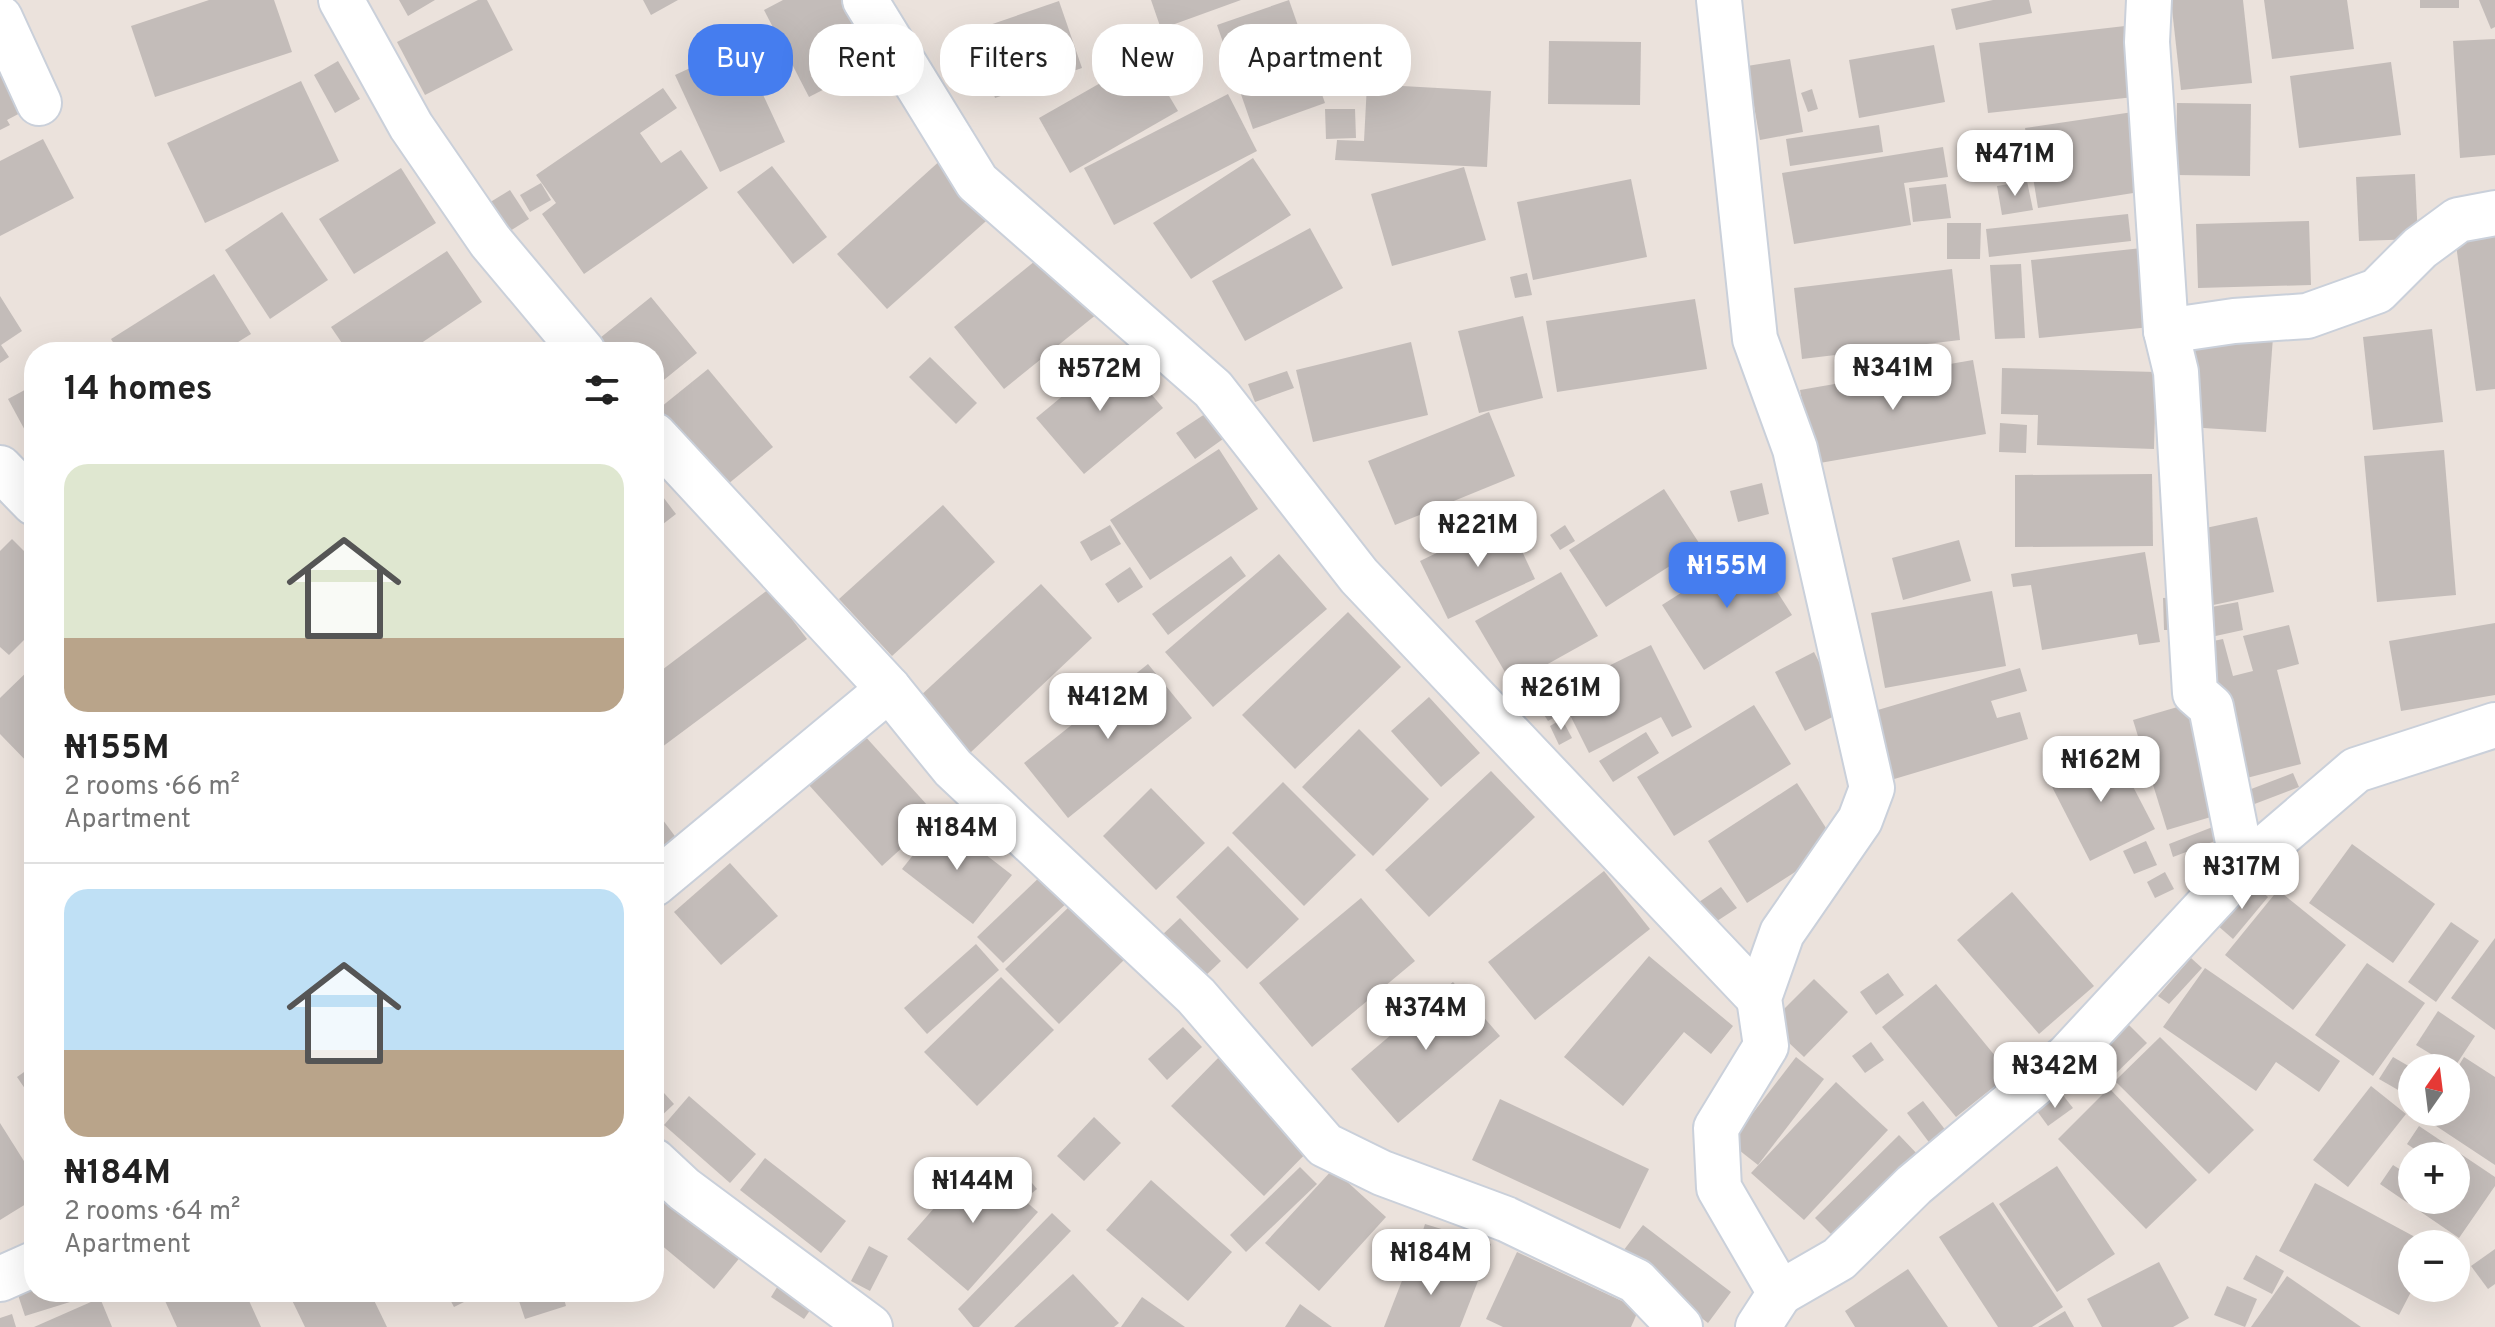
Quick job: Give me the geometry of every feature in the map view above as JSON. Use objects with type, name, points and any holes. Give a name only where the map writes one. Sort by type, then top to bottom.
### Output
[{"type":"street","points":[[341,0],[411,126],[481,229],[575,342]]},
{"type":"street","points":[[865,0],[977,182],[1213,389],[1359,576],[1759,998]]},
{"type":"street","points":[[1719,0],[1755,339],[1795,449],[1872,788],[1860,820],[1782,933],[1759,998],[1766,1046],[1716,1128],[1719,1188],[1769,1310],[1839,1259],[1914,1185],[2068,1056],[2243,867],[2356,770],[2495,725]]},
{"type":"street","points":[[2149,0],[2147,42],[2166,331],[2176,372],[2195,693],[2211,707],[2243,867]]},
{"type":"street","points":[[0,18],[39,103]]},
{"type":"street","points":[[2166,331],[2234,321],[2307,316],[2377,291],[2420,248],[2458,220],[2495,213]]},
{"type":"street","points":[[664,446],[889,689],[953,768],[1196,996],[1325,1145],[1382,1173],[1506,1219],[1636,1281],[1680,1327]]},
{"type":"street","points":[[0,468],[24,493]]},
{"type":"street","points":[[664,876],[889,689]]},
{"type":"street","points":[[664,1170],[684,1189],[870,1327]]},
{"type":"street","points":[[0,1279],[24,1268]]},
{"type":"building","points":[[209,0],[274,0],[292,52],[155,97],[131,26]]},
{"type":"building","points":[[399,0],[435,0],[408,16]]},
{"type":"building","points":[[478,0],[487,0],[513,50],[425,95],[397,42]]},
{"type":"building","points":[[643,0],[678,0],[651,15]]},
{"type":"building","points":[[783,0],[855,0],[867,24],[809,24],[809,97],[793,66],[793,24],[771,24],[764,10]]},
{"type":"building","points":[[1151,0],[1241,0],[1175,24],[1159,24]]},
{"type":"building","points":[[1289,0],[1297,24],[1220,24]]},
{"type":"building","points":[[1993,0],[2029,0],[2032,13],[1956,30],[1951,9]]},
{"type":"building","points":[[2171,0],[2243,0],[2252,83],[2181,90]]},
{"type":"building","points":[[2264,0],[2347,0],[2354,49],[2272,59]]},
{"type":"building","points":[[2420,0],[2459,0],[2459,8],[2420,8]]},
{"type":"building","points":[[2479,0],[2495,0],[2495,27],[2491,29]]},
{"type":"building","points":[[1059,1],[1067,24],[992,24]]},
{"type":"building","points":[[2125,26],[2134,97],[1988,113],[1979,43]]},
{"type":"building","points":[[2495,39],[2495,155],[2460,158],[2453,41]]},
{"type":"building","points":[[1549,41],[1641,42],[1640,105],[1548,104]]},
{"type":"building","points":[[1934,45],[1945,102],[1859,118],[1849,60]]},
{"type":"building","points":[[1076,51],[1082,68],[1076,70]]},
{"type":"building","points":[[1790,59],[1803,132],[1760,140],[1747,66]]},
{"type":"building","points":[[338,61],[360,99],[335,113],[314,75]]},
{"type":"building","points":[[2391,62],[2401,135],[2299,148],[2290,76]]},
{"type":"building","points":[[0,64],[24,111],[7,120],[10,125],[0,130]]},
{"type":"building","points":[[688,69],[688,96],[764,96],[785,142],[720,172],[675,75]]},
{"type":"building","points":[[301,81],[339,161],[205,223],[167,143]]},
{"type":"building","points":[[1411,86],[1491,91],[1487,167],[1335,160],[1337,140],[1364,141],[1366,96],[1411,96]]},
{"type":"building","points":[[663,88],[677,108],[640,133],[661,163],[681,150],[708,188],[584,274],[542,214],[556,203],[536,175]]},
{"type":"building","points":[[1092,88],[1092,96],[1169,96],[1178,111],[1070,173],[1039,118]]},
{"type":"building","points":[[1812,89],[1818,109],[1808,112],[1801,93]]},
{"type":"building","points":[[1224,96],[1229,96],[1257,151],[1114,225],[1084,168]]},
{"type":"building","points":[[1242,96],[1323,96],[1325,103],[1253,129]]},
{"type":"building","points":[[2177,103],[2251,104],[2250,176],[2176,175]]},
{"type":"building","points":[[1325,109],[1355,109],[1356,138],[1326,139]]},
{"type":"building","points":[[2133,112],[2146,191],[2038,208],[2025,128]]},
{"type":"building","points":[[1879,125],[1883,152],[1790,166],[1786,139]]},
{"type":"building","points":[[2016,135],[2022,161],[1995,167],[1990,141]]},
{"type":"building","points":[[43,139],[74,198],[0,236],[0,161]]},
{"type":"building","points":[[1943,147],[1948,177],[1904,183],[1911,225],[1794,244],[1782,173]]},
{"type":"building","points":[[943,158],[994,214],[887,309],[837,254]]},
{"type":"building","points":[[1253,158],[1291,215],[1191,279],[1153,223]]},
{"type":"building","points":[[772,166],[827,237],[793,264],[737,192]]},
{"type":"building","points":[[1464,167],[1486,240],[1392,266],[1371,194]]},
{"type":"building","points":[[401,168],[436,223],[354,274],[319,219]]},
{"type":"building","points":[[2415,174],[2418,239],[2359,241],[2356,177]]},
{"type":"building","points":[[1631,179],[1647,257],[1533,280],[1517,202]]},
{"type":"building","points":[[2027,181],[2033,210],[2002,215],[1997,186]]},
{"type":"building","points":[[541,183],[551,200],[530,212],[520,195]]},
{"type":"building","points":[[1946,184],[1951,218],[1913,222],[1909,188]]},
{"type":"building","points":[[510,190],[529,219],[507,233],[479,209]]},
{"type":"building","points":[[282,212],[328,280],[270,319],[225,250]]},
{"type":"building","points":[[2128,214],[2131,241],[1989,257],[1986,229]]},
{"type":"building","points":[[2309,221],[2311,285],[2198,288],[2196,224]]},
{"type":"building","points":[[1947,223],[1981,223],[1980,259],[1947,259]]},
{"type":"building","points":[[2495,225],[2495,389],[2476,391],[2454,230]]},
{"type":"building","points":[[1310,228],[1343,288],[1245,341],[1212,281]]},
{"type":"building","points":[[2142,248],[2151,327],[2039,338],[2031,260]]},
{"type":"building","points":[[447,251],[482,302],[423,342],[341,342],[331,327]]},
{"type":"building","points":[[1046,252],[1097,314],[1004,389],[954,327]]},
{"type":"building","points":[[2021,264],[2025,338],[1995,339],[1990,265]]},
{"type":"building","points":[[1952,269],[1960,340],[1802,359],[1794,288]]},
{"type":"building","points":[[1527,273],[1532,295],[1515,298],[1510,277]]},
{"type":"building","points":[[214,274],[251,334],[238,342],[113,342],[111,339]]},
{"type":"building","points":[[0,296],[22,331],[1,345],[9,357],[0,363]]},
{"type":"building","points":[[651,297],[697,353],[664,380],[664,342],[603,342],[600,338]]},
{"type":"building","points":[[1695,299],[1707,369],[1557,392],[1546,321]]},
{"type":"building","points":[[1523,316],[1543,398],[1479,413],[1458,331]]},
{"type":"building","points":[[2432,329],[2443,422],[2373,430],[2363,337]]},
{"type":"building","points":[[2193,332],[2273,337],[2266,432],[2188,427]]},
{"type":"building","points":[[1411,342],[1428,415],[1313,442],[1296,370]]},
{"type":"building","points":[[1116,352],[1163,408],[1084,474],[1036,418]]},
{"type":"building","points":[[930,357],[977,403],[956,424],[909,377]]},
{"type":"building","points":[[1973,360],[1986,434],[1814,464],[1800,390]]},
{"type":"building","points":[[2002,368],[2156,372],[2154,449],[2037,445],[2038,415],[2001,414]]},
{"type":"building","points":[[708,369],[773,447],[722,489],[664,420],[664,405]]},
{"type":"building","points":[[1287,371],[1294,388],[1255,402],[1248,384]]},
{"type":"building","points":[[24,390],[24,429],[8,399]]},
{"type":"building","points":[[1489,412],[1515,476],[1395,525],[1368,461]]},
{"type":"building","points":[[1205,414],[1223,439],[1195,459],[1176,433]]},
{"type":"building","points":[[2000,423],[2027,425],[2026,453],[1999,452]]},
{"type":"building","points":[[1219,449],[1258,509],[1150,580],[1110,520]]},
{"type":"building","points":[[2444,450],[2456,595],[2377,602],[2364,456]]},
{"type":"building","points":[[2152,474],[2153,546],[2015,547],[2015,475]]},
{"type":"building","points":[[1762,483],[1769,514],[1738,522],[1730,491]]},
{"type":"building","points":[[1664,489],[1701,546],[1606,607],[1569,550]]},
{"type":"building","points":[[664,498],[676,514],[664,523]]},
{"type":"building","points":[[943,505],[995,562],[892,656],[839,599]]},
{"type":"building","points":[[2257,517],[2274,592],[2204,607],[2187,532]]},
{"type":"building","points":[[1507,519],[1535,579],[1448,619],[1420,561]]},
{"type":"building","points":[[1110,525],[1121,544],[1091,561],[1080,542]]},
{"type":"building","points":[[1565,525],[1575,541],[1560,550],[1550,535]]},
{"type":"building","points":[[12,539],[24,551],[24,640],[9,655],[0,647],[0,551]]},
{"type":"building","points":[[1959,540],[1971,581],[1903,600],[1892,558]]},
{"type":"building","points":[[1750,549],[1792,615],[1704,670],[1662,605]]},
{"type":"building","points":[[2145,552],[2160,642],[2139,645],[2137,634],[2042,650],[2031,585],[2013,587],[2011,574]]},
{"type":"building","points":[[1279,554],[1327,609],[1213,707],[1165,652]]},
{"type":"building","points":[[1231,556],[1246,576],[1168,635],[1152,614]]},
{"type":"building","points":[[1130,567],[1143,587],[1118,603],[1105,584]]},
{"type":"building","points":[[1561,572],[1598,636],[1512,684],[1475,621]]},
{"type":"building","points":[[1041,584],[1092,638],[970,753],[918,698]]},
{"type":"building","points":[[769,589],[807,639],[664,746],[664,668]]},
{"type":"building","points":[[1992,591],[2006,666],[1885,688],[1871,613]]},
{"type":"building","points":[[2184,597],[2185,630],[2164,630],[2163,598]]},
{"type":"building","points":[[2238,602],[2243,630],[2211,637],[2206,608]]},
{"type":"building","points":[[1348,612],[1401,667],[1295,769],[1242,715]]},
{"type":"building","points":[[2495,623],[2495,695],[2401,711],[2389,641]]},
{"type":"building","points":[[2289,625],[2299,664],[2277,670],[2301,764],[2239,780],[2194,645],[2223,639],[2233,676],[2253,671],[2243,636]]},
{"type":"building","points":[[1651,645],[1692,727],[1672,737],[1661,717],[1589,753],[1558,691]]},
{"type":"building","points":[[1814,652],[1844,711],[1805,731],[1775,672]]},
{"type":"building","points":[[1148,664],[1192,718],[1068,818],[1024,763]]},
{"type":"building","points":[[2020,668],[2027,691],[1991,701],[1997,718],[2020,712],[2028,739],[1891,780],[1871,712]]},
{"type":"building","points":[[24,675],[24,759],[0,734],[0,698]]},
{"type":"building","points":[[1546,687],[1551,697],[1542,703],[1535,692]]},
{"type":"building","points":[[1429,697],[1480,753],[1441,787],[1391,731]]},
{"type":"building","points":[[2198,701],[2231,811],[2167,830],[2133,720]]},
{"type":"building","points":[[1552,705],[1558,715],[1548,721],[1541,710]]},
{"type":"building","points":[[1754,705],[1791,764],[1674,836],[1637,777]]},
{"type":"building","points":[[1562,719],[1572,738],[1559,745],[1550,726]]},
{"type":"building","points":[[1359,729],[1429,799],[1373,856],[1302,787]]},
{"type":"building","points":[[1646,732],[1659,753],[1613,782],[1599,761]]},
{"type":"building","points":[[864,735],[937,816],[882,866],[808,784]]},
{"type":"building","points":[[2112,746],[2155,829],[2090,861],[2048,779]]},
{"type":"building","points":[[1491,771],[1535,817],[1429,917],[1385,870]]},
{"type":"building","points":[[2293,773],[2299,787],[2244,808],[2238,794]]},
{"type":"building","points":[[1283,782],[1356,855],[1304,906],[1232,833]]},
{"type":"building","points":[[1797,783],[1837,845],[1747,903],[1708,841]]},
{"type":"building","points":[[1151,788],[1205,843],[1156,890],[1103,836]]},
{"type":"building","points":[[941,820],[1012,875],[973,924],[902,869]]},
{"type":"building","points":[[664,821],[677,839],[664,849]]},
{"type":"building","points":[[2228,821],[2233,834],[2173,857],[2169,844]]},
{"type":"building","points":[[2146,841],[2157,865],[2134,874],[2123,851]]},
{"type":"building","points":[[2352,844],[2435,904],[2393,963],[2309,903]]},
{"type":"building","points":[[1228,846],[1299,919],[1247,969],[1176,897]]},
{"type":"building","points":[[730,863],[778,916],[721,965],[674,912]]},
{"type":"building","points":[[1604,871],[1650,929],[1535,1020],[1488,962]]},
{"type":"building","points":[[1045,872],[1071,899],[1003,963],[977,937]]},
{"type":"building","points":[[2165,872],[2174,889],[2155,898],[2147,882]]},
{"type":"building","points":[[2252,883],[2268,897],[2233,939],[2217,925]]},
{"type":"building","points":[[1721,887],[1737,908],[1714,923],[1699,902]]},
{"type":"building","points":[[2278,890],[2346,945],[2293,1010],[2225,955]]},
{"type":"building","points":[[2012,892],[2094,986],[2039,1034],[1957,940]]},
{"type":"building","points":[[1361,898],[1415,961],[1312,1047],[1259,983]]},
{"type":"building","points":[[1074,902],[1128,956],[1059,1024],[1005,969]]},
{"type":"building","points":[[1180,918],[1221,961],[1202,979],[1161,936]]},
{"type":"building","points":[[2451,922],[2479,941],[2436,1002],[2408,982]]},
{"type":"building","points":[[2495,938],[2495,1030],[2451,998]]},
{"type":"building","points":[[976,944],[999,970],[927,1034],[904,1008]]},
{"type":"building","points":[[1649,956],[1733,1026],[1711,1054],[1684,1032],[1623,1106],[1564,1057]]},
{"type":"building","points":[[2191,958],[2202,968],[2169,1004],[2158,996]]},
{"type":"building","points":[[2367,963],[2425,1003],[2373,1076],[2315,1035]]},
{"type":"building","points":[[2205,968],[2340,1061],[2319,1092],[2276,1062],[2256,1091],[2163,1027]]},
{"type":"building","points":[[1888,973],[1904,995],[1876,1015],[1860,992]]},
{"type":"building","points":[[1001,977],[1054,1030],[977,1106],[924,1052]]},
{"type":"building","points":[[1814,979],[1848,1012],[1804,1057],[1769,1024]]},
{"type":"building","points":[[1453,982],[1500,1036],[1398,1123],[1351,1069]]},
{"type":"building","points":[[1936,984],[2010,1074],[1956,1117],[1882,1027]]},
{"type":"building","points":[[2438,1011],[2475,1036],[2463,1054],[2431,1054],[2416,1045]]},
{"type":"building","points":[[2128,1024],[2147,1043],[2108,1081],[2089,1063]]},
{"type":"building","points":[[1183,1027],[1202,1047],[1167,1080],[1148,1059]]},
{"type":"building","points":[[2160,1037],[2254,1130],[2209,1174],[2115,1081]]},
{"type":"building","points":[[1871,1042],[1884,1060],[1865,1073],[1852,1056]]},
{"type":"building","points":[[1223,1053],[1316,1143],[1264,1196],[1171,1106]]},
{"type":"building","points":[[1796,1057],[1824,1079],[1758,1165],[1730,1143]]},
{"type":"building","points":[[2393,1057],[2398,1060],[2398,1090],[2379,1079]]},
{"type":"building","points":[[2470,1061],[2495,1077],[2495,1165],[2470,1148],[2470,1142],[2460,1142],[2436,1126],[2470,1126]]},
{"type":"building","points":[[24,1072],[24,1087],[17,1077]]},
{"type":"building","points":[[1836,1082],[1888,1130],[1804,1220],[1751,1173]]},
{"type":"building","points":[[2371,1086],[2398,1108],[2398,1124],[2348,1187],[2313,1160]]},
{"type":"building","points":[[2109,1088],[2197,1180],[2146,1229],[2058,1139]]},
{"type":"building","points":[[664,1093],[674,1104],[664,1113]]},
{"type":"building","points":[[2062,1094],[2073,1108],[2048,1126],[2037,1111]]},
{"type":"building","points":[[689,1096],[756,1154],[730,1183],[664,1125]]},
{"type":"building","points":[[1500,1099],[1649,1169],[1620,1229],[1472,1160]]},
{"type":"building","points":[[1923,1101],[1950,1136],[1934,1149],[1907,1113]]},
{"type":"building","points":[[1094,1117],[1121,1143],[1084,1181],[1057,1156]]},
{"type":"building","points":[[0,1123],[24,1161],[24,1205],[0,1220]]},
{"type":"building","points":[[2419,1126],[2443,1142],[2408,1142]]},
{"type":"building","points":[[1899,1135],[1921,1158],[1838,1241],[1815,1218]]},
{"type":"building","points":[[765,1158],[846,1221],[821,1253],[740,1190]]},
{"type":"building","points":[[977,1159],[1038,1212],[968,1291],[907,1239]]},
{"type":"building","points":[[1017,1160],[1025,1170],[1009,1183],[1001,1174]]},
{"type":"building","points":[[2470,1160],[2495,1177],[2495,1186],[2465,1230],[2447,1230],[2424,1214],[2470,1214]]},
{"type":"building","points":[[2393,1165],[2398,1168],[2398,1196],[2380,1184]]},
{"type":"building","points":[[2057,1166],[2115,1254],[2057,1292],[1999,1204]]},
{"type":"building","points":[[1300,1167],[1317,1184],[1246,1252],[1230,1235]]},
{"type":"building","points":[[1333,1169],[1386,1217],[1319,1291],[1265,1243]]},
{"type":"building","points":[[1027,1177],[1037,1189],[1027,1197],[1017,1185]]},
{"type":"building","points":[[1151,1180],[1232,1252],[1188,1301],[1106,1230]]},
{"type":"building","points":[[2315,1183],[2402,1230],[2398,1230],[2398,1302],[2406,1302],[2399,1315],[2279,1251]]},
{"type":"building","points":[[668,1194],[742,1255],[714,1289],[664,1247],[664,1199]]},
{"type":"building","points":[[1993,1202],[2063,1307],[2032,1327],[1998,1327],[1939,1237]]},
{"type":"building","points":[[1052,1213],[1071,1231],[979,1327],[973,1327],[958,1309]]},
{"type":"building","points":[[1425,1224],[1491,1244],[1483,1270],[1417,1250]]},
{"type":"building","points":[[1643,1225],[1731,1292],[1708,1323],[1620,1255]]},
{"type":"building","points":[[869,1246],[888,1256],[870,1291],[851,1281]]},
{"type":"building","points":[[2495,1249],[2495,1284],[2488,1289],[2471,1266]]},
{"type":"building","points":[[1517,1252],[1639,1309],[1631,1327],[1503,1327],[1486,1319]]},
{"type":"building","points":[[1412,1255],[1478,1281],[1460,1327],[1384,1327]]},
{"type":"building","points":[[2256,1255],[2284,1271],[2272,1294],[2243,1279]]},
{"type":"building","points":[[2159,1262],[2189,1318],[2173,1327],[2102,1327],[2087,1299]]},
{"type":"building","points":[[1908,1269],[1948,1327],[1855,1327],[1845,1311]]},
{"type":"building","points":[[1073,1274],[1119,1323],[1114,1327],[1014,1327]]},
{"type":"building","points":[[2287,1276],[2361,1327],[2251,1327]]},
{"type":"building","points":[[24,1283],[24,1302],[70,1302],[25,1316],[15,1286]]},
{"type":"building","points":[[779,1284],[813,1306],[804,1319],[771,1297]]},
{"type":"building","points":[[2227,1286],[2257,1299],[2245,1327],[2214,1315]]},
{"type":"building","points":[[1142,1297],[1185,1327],[1121,1327]]},
{"type":"building","points":[[91,1302],[102,1302],[112,1327],[34,1327]]},
{"type":"building","points":[[166,1302],[250,1302],[261,1327],[177,1327]]},
{"type":"building","points":[[293,1302],[375,1302],[387,1327],[305,1327]]},
{"type":"building","points":[[519,1302],[565,1302],[566,1306],[525,1319]]},
{"type":"building","points":[[1300,1304],[1332,1327],[1285,1327]]},
{"type":"building","points":[[2065,1311],[2074,1327],[2038,1327]]},
{"type":"building","points":[[12,1314],[16,1327],[0,1327],[0,1318]]}]
